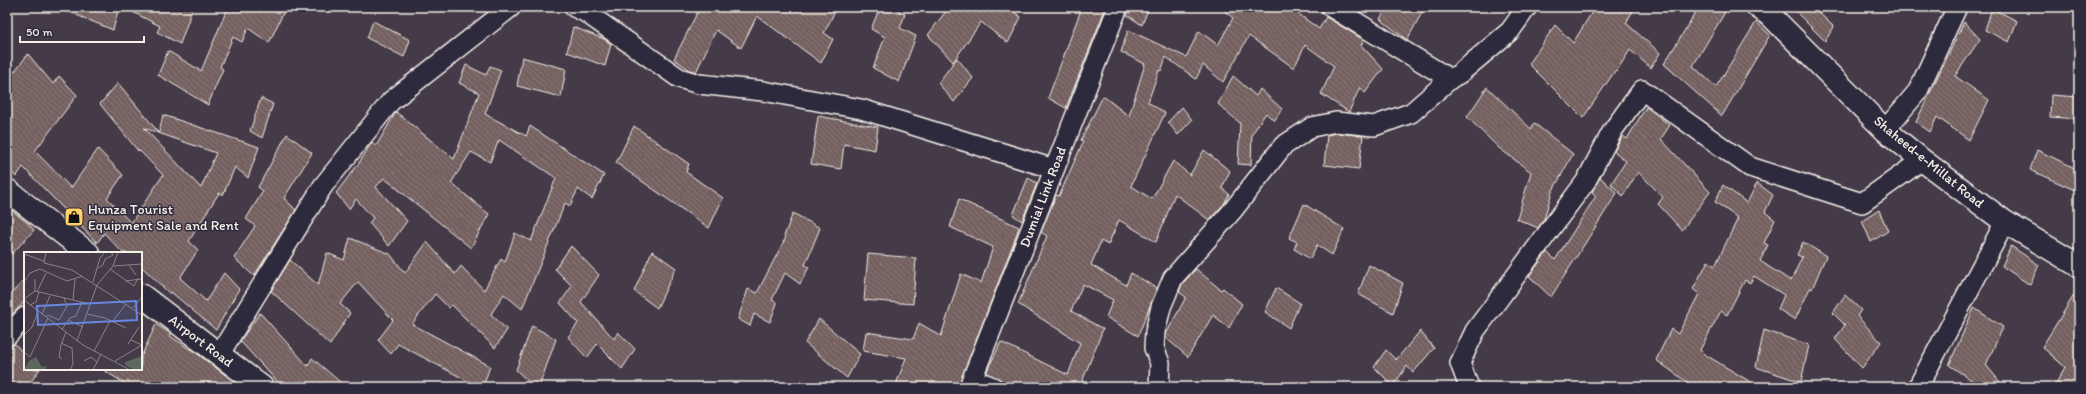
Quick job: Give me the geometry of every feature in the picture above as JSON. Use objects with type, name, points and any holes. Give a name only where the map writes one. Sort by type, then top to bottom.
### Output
[{"type":"main road","name":"Shaheed-e-Millat Road","points":[[1758,7],[1771,16],[1885,130],[1922,160],[2005,222],[2079,266]]},
{"type":"main road","points":[[7,190],[85,252]]},
{"type":"main road","name":"Airport Road","points":[[142,296],[262,387]]},
{"type":"street","points":[[219,355],[323,186],[392,100],[511,7]]},
{"type":"street","name":"Dumial Link Road","points":[[970,383],[1118,7]]},
{"type":"street","points":[[1331,7],[1450,78]]},
{"type":"street","points":[[1159,387],[1160,362],[1154,348],[1155,332],[1161,308],[1173,278],[1233,210],[1283,146],[1312,127],[1336,122],[1374,126],[1411,113],[1450,78],[1459,74],[1510,32],[1527,7]]},
{"type":"street","points":[[1885,130],[1918,91],[1957,7]]},
{"type":"street","points":[[582,9],[679,78],[699,84],[763,91],[861,109],[1054,169]]},
{"type":"street","points":[[1469,387],[1460,363],[1475,331],[1586,181],[1613,130],[1642,90],[1750,167],[1862,203],[1922,160]]},
{"type":"street","points":[[1918,387],[2005,222]]},
{"type":"street","points":[[7,336],[24,318]]},
{"type":"street","points":[[970,383],[993,387]]},
{"type":"building","points":[[57,7],[119,7],[113,30]]},
{"type":"building","points":[[123,7],[193,7],[180,44],[157,32],[160,26]]},
{"type":"building","points":[[228,7],[286,7],[269,43],[248,28],[242,42],[233,37],[220,67],[223,69],[208,105],[158,75],[168,51],[201,71]]},
{"type":"building","points":[[700,7],[837,7],[824,33],[833,39],[821,63],[757,16],[741,48],[716,30],[696,72],[690,70],[674,59]]},
{"type":"building","points":[[880,7],[892,7],[905,14],[900,28],[916,36],[899,82],[873,68],[885,37],[871,29]]},
{"type":"building","points":[[949,7],[1007,7],[1021,17],[1008,43],[981,22],[953,62],[928,35]]},
{"type":"building","points":[[1082,7],[1106,7],[1066,108],[1048,98]]},
{"type":"building","points":[[1129,7],[1149,7],[1142,25],[1127,15]]},
{"type":"building","points":[[1220,7],[1289,7],[1319,29],[1326,17],[1364,40],[1361,45],[1383,69],[1365,93],[1360,87],[1349,112],[1321,94],[1334,66],[1305,45],[1294,68],[1249,36],[1223,82],[1203,65],[1196,79],[1166,57],[1161,71],[1159,70],[1148,102],[1165,113],[1131,186],[1152,199],[1173,161],[1190,175],[1204,150],[1230,171],[1222,188],[1229,194],[1224,204],[1209,220],[1175,194],[1156,242],[1119,220],[1108,245],[1101,241],[1091,265],[1126,285],[1131,273],[1157,288],[1138,336],[1106,317],[1113,300],[1083,284],[1071,311],[1103,329],[1082,382],[1092,387],[1014,387],[986,373],[1001,342],[1068,375],[1080,343],[1018,304],[1047,236],[1041,232],[1056,195],[1059,196],[1083,142],[1081,140],[1103,96],[1129,116],[1145,64],[1121,52],[1128,30],[1186,57],[1199,31],[1218,45],[1233,18]]},
{"type":"building","points":[[1387,7],[1425,7],[1407,40],[1380,19]]},
{"type":"building","points":[[1595,7],[1635,7],[1626,23],[1660,53],[1651,68],[1630,50],[1583,118],[1529,64],[1555,25],[1573,43]]},
{"type":"building","points":[[1699,7],[1728,7],[1693,66],[1716,87],[1756,22],[1770,35],[1722,116],[1664,64]]},
{"type":"building","points":[[1791,7],[1813,7],[1834,27],[1825,41]]},
{"type":"building","points":[[1992,8],[2017,21],[2009,42],[1985,30]]},
{"type":"building","points":[[373,21],[410,40],[404,57],[367,38]]},
{"type":"building","points":[[1964,22],[1980,39],[1955,76],[1989,100],[1969,140],[1937,117],[1930,132],[1916,122]]},
{"type":"building","points":[[573,27],[604,39],[611,44],[605,66],[567,52]]},
{"type":"building","points":[[28,54],[53,84],[59,76],[77,95],[35,151],[71,188],[98,149],[123,175],[107,198],[131,223],[163,175],[140,151],[139,152],[100,104],[118,83],[159,133],[163,115],[259,147],[248,178],[235,167],[223,195],[219,193],[189,241],[198,250],[180,278],[206,301],[224,273],[239,289],[216,330],[171,292],[170,294],[142,267],[142,252],[122,252],[104,233],[97,243],[23,167],[16,177],[7,167],[7,81]],"holes":[[[144,128],[216,153],[201,188]]]},
{"type":"building","points":[[522,57],[566,69],[561,97],[517,86]]},
{"type":"building","points":[[957,58],[973,78],[954,102],[938,83]]},
{"type":"building","points":[[466,65],[486,75],[490,66],[501,70],[485,114],[526,136],[530,126],[604,175],[592,199],[578,189],[570,206],[565,203],[522,309],[504,294],[491,314],[507,330],[495,348],[452,305],[449,308],[435,294],[412,324],[490,366],[483,387],[479,387],[398,344],[391,354],[378,340],[393,320],[358,282],[340,304],[350,313],[330,345],[271,291],[290,260],[318,285],[327,253],[344,260],[350,238],[390,254],[405,273],[427,242],[455,274],[461,266],[484,290],[501,259],[505,262],[515,233],[531,241],[556,178],[499,140],[490,162],[471,152],[451,183],[489,214],[471,248],[384,178],[376,187],[407,221],[389,246],[369,223],[373,218],[356,199],[349,209],[336,193],[359,163],[372,142],[376,146],[396,112],[454,159],[479,93],[459,83]]},
{"type":"building","points":[[1233,76],[1256,96],[1260,89],[1282,109],[1274,121],[1266,113],[1252,134],[1251,165],[1238,164],[1240,123],[1218,104]]},
{"type":"building","points":[[1487,87],[1531,129],[1534,123],[1573,154],[1552,192],[1544,219],[1538,228],[1517,219],[1531,172],[1499,148],[1467,117]]},
{"type":"building","points":[[2051,95],[2079,97],[2078,119],[2050,117]]},
{"type":"building","points":[[261,98],[273,104],[262,138],[250,131]]},
{"type":"building","points":[[1182,107],[1192,120],[1178,135],[1168,122]]},
{"type":"building","points":[[1646,107],[1670,125],[1661,139],[1710,192],[1682,230],[1658,204],[1663,197],[1638,172],[1623,196],[1611,184],[1626,161],[1614,151],[1623,136],[1627,139]]},
{"type":"building","points":[[818,116],[878,127],[875,150],[844,144],[841,169],[811,164]]},
{"type":"building","points":[[634,126],[689,164],[686,172],[723,198],[709,228],[616,163]]},
{"type":"building","points":[[1337,133],[1363,136],[1359,169],[1324,165],[1327,135]]},
{"type":"building","points":[[287,134],[312,153],[284,198],[296,210],[254,276],[234,258],[255,226],[246,219],[263,191],[258,187]]},
{"type":"building","points":[[2037,150],[2079,170],[2079,192],[2030,170]]},
{"type":"building","points":[[1600,177],[1617,193],[1551,297],[1529,276],[1547,252],[1555,260],[1596,196],[1592,192]]},
{"type":"building","points":[[1028,178],[1037,183],[1022,221],[1013,215]]},
{"type":"building","points":[[1757,183],[1773,195],[1765,212],[1775,220],[1764,243],[1768,245],[1760,261],[1791,281],[1802,257],[1797,255],[1803,242],[1826,256],[1812,289],[1810,288],[1795,320],[1778,309],[1784,295],[1754,276],[1750,283],[1745,280],[1727,315],[1721,311],[1700,350],[1704,354],[1759,387],[1694,387],[1656,360],[1671,329],[1678,334],[1699,294],[1693,289],[1708,261],[1715,266],[1738,218],[1715,202],[1723,185],[1747,203]]},
{"type":"building","points":[[959,199],[1019,227],[1015,239],[958,387],[895,387],[906,358],[863,351],[866,332],[913,339],[919,323],[941,336],[961,274],[981,283],[993,247],[950,227]]},
{"type":"building","points":[[1304,204],[1344,229],[1332,255],[1317,245],[1310,259],[1294,249],[1297,242],[1289,238]]},
{"type":"building","points":[[10,209],[28,223],[34,230],[7,259],[7,212]]},
{"type":"building","points":[[1879,210],[1888,231],[1871,242],[1862,221]]},
{"type":"building","points":[[793,213],[820,228],[805,265],[809,267],[800,284],[785,273],[772,300],[777,303],[770,322],[754,314],[750,326],[738,319],[748,289],[757,293],[786,237],[784,236]]},
{"type":"building","points":[[571,246],[599,275],[581,302],[614,339],[618,332],[635,349],[622,369],[597,344],[587,358],[568,337],[578,323],[560,303],[572,286],[555,269]]},
{"type":"building","points":[[2011,246],[2039,265],[2030,285],[2002,266]]},
{"type":"building","points":[[652,251],[676,268],[657,308],[634,291]]},
{"type":"building","points":[[868,254],[916,258],[913,304],[864,300]]},
{"type":"building","points":[[1369,265],[1403,283],[1393,313],[1358,294]]},
{"type":"building","points":[[1196,269],[1221,290],[1223,288],[1242,304],[1229,328],[1213,315],[1188,357],[1166,338],[1166,334],[1186,297],[1179,292],[1182,284]]},
{"type":"building","points":[[24,280],[24,302],[7,320],[7,298]]},
{"type":"building","points":[[2079,287],[2079,387],[2054,387],[2065,367],[2042,347]]},
{"type":"building","points":[[1276,288],[1300,303],[1289,328],[1265,312]]},
{"type":"building","points":[[1845,295],[1861,310],[1857,316],[1881,342],[1862,368],[1835,339],[1845,325],[1833,313]]},
{"type":"building","points":[[1974,308],[2003,327],[1986,365],[2004,387],[1982,387],[1949,365]]},
{"type":"building","points":[[260,313],[308,366],[312,358],[346,387],[282,387],[240,341]]},
{"type":"building","points":[[819,319],[860,354],[847,378],[805,343]]},
{"type":"building","points":[[156,324],[171,334],[170,336],[199,355],[241,387],[130,387],[104,370],[142,370],[142,355]]},
{"type":"building","points":[[532,326],[556,339],[539,387],[534,387],[516,370]]},
{"type":"building","points":[[1764,330],[1809,345],[1801,382],[1756,367]]},
{"type":"building","points":[[1420,331],[1434,348],[1413,373],[1407,366],[1393,386],[1374,367],[1386,350],[1396,360]]},
{"type":"building","points":[[15,344],[24,354],[24,370],[39,370],[27,387],[7,387],[7,347]]},
{"type":"place","name":"Hunza Tourist Equipment Sale and Rent","points":[[74,217]]}]
